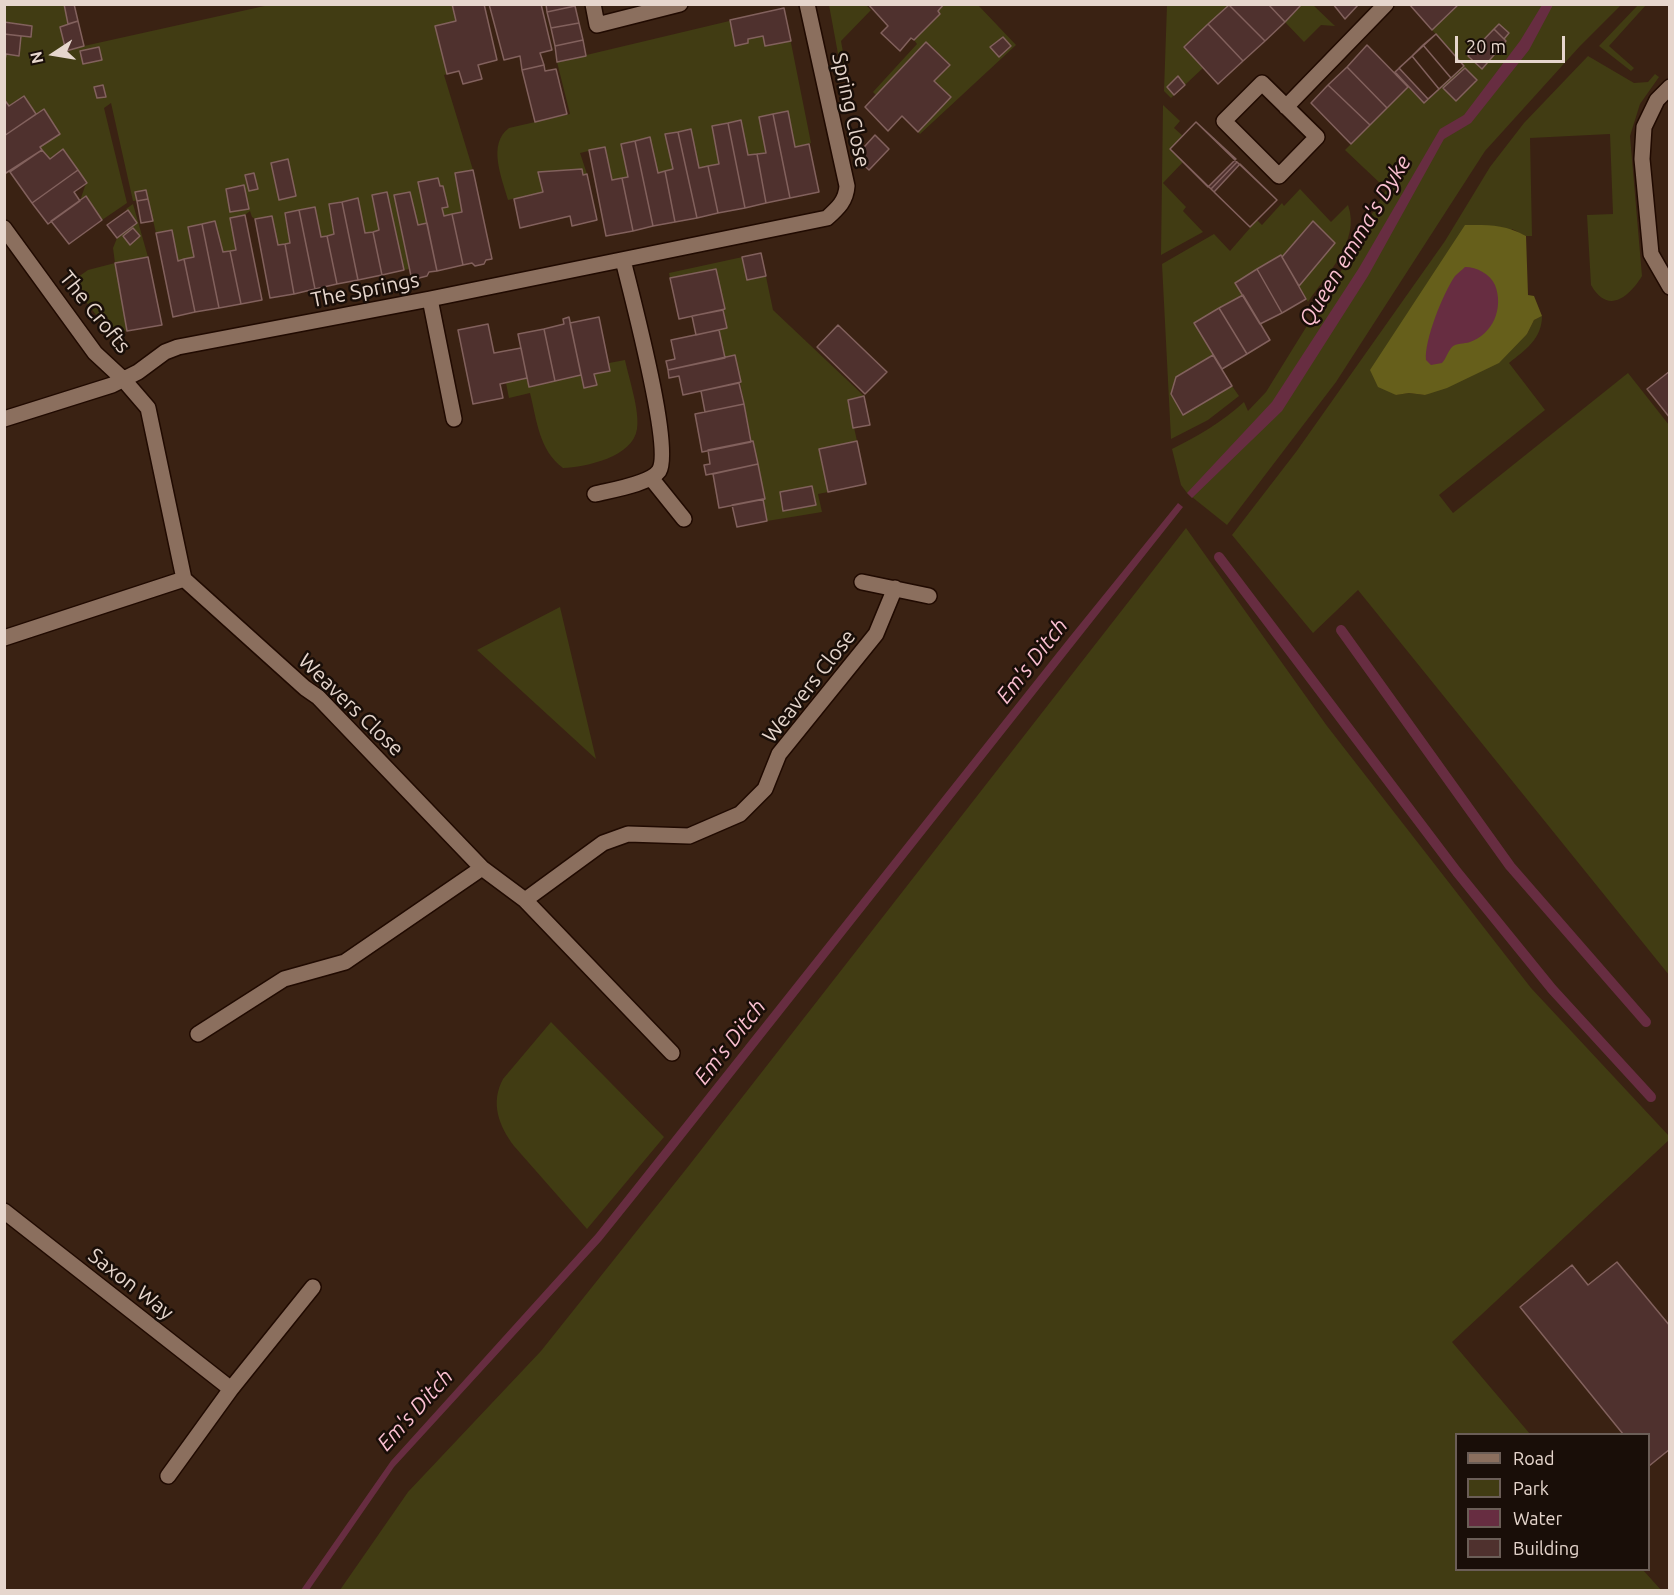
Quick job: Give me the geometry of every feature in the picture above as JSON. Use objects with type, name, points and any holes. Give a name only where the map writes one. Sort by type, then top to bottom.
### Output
[{"type":"street","points":[[593,4],[597,24],[680,4]]},
{"type":"street","name":"Spring Close","points":[[807,4],[847,186],[844,201],[827,218]]},
{"type":"street","points":[[1287,107],[1386,4]]},
{"type":"street","points":[[1262,83],[1287,107],[1317,137],[1279,176],[1224,121],[1262,83]]},
{"type":"street","points":[[1670,87],[1657,100],[1644,127],[1642,159],[1651,254],[1670,287]]},
{"type":"street","name":"The Springs","points":[[123,378],[138,372],[165,352],[178,347],[430,299],[827,218]]},
{"type":"street","name":"The Crofts","points":[[4,228],[95,353],[123,378],[112,385],[4,419]]},
{"type":"street","points":[[595,494],[651,478],[660,468],[663,460],[661,434],[623,260]]},
{"type":"street","points":[[430,299],[454,419]]},
{"type":"street","points":[[4,638],[184,579],[150,416],[143,401],[123,378]]},
{"type":"street","points":[[651,478],[684,519]]},
{"type":"street","name":"Weavers Close","points":[[184,579],[305,688],[318,697],[482,868],[525,900],[672,1053]]},
{"type":"street","points":[[862,582],[929,596]]},
{"type":"street","name":"Weavers Close","points":[[525,900],[603,843],[628,834],[689,836],[740,814],[765,789],[779,754],[876,634],[896,588]]},
{"type":"street","points":[[198,1034],[284,979],[345,962],[482,868]]},
{"type":"street","name":"Saxon Way","points":[[4,1211],[231,1389]]},
{"type":"street","points":[[168,1476],[231,1389],[313,1287]]},
{"type":"green space","points":[[5,5],[64,5],[68,24],[78,21],[84,46],[269,5],[452,5],[456,21],[436,26],[447,74],[444,75],[473,170],[455,174],[462,212],[444,216],[442,208],[448,206],[443,186],[440,186],[438,178],[418,182],[427,223],[418,225],[410,192],[394,195],[409,269],[404,270],[387,192],[372,195],[379,230],[365,233],[357,198],[329,204],[334,234],[321,237],[315,207],[285,213],[290,243],[278,245],[272,216],[255,219],[250,211],[245,215],[230,218],[236,250],[223,252],[215,221],[194,257],[178,261],[172,230],[156,233],[148,199],[133,201],[111,103],[104,108],[127,203],[102,220],[87,197],[80,201],[86,183],[64,150],[50,159],[40,147],[60,134],[44,110],[36,114],[24,96],[9,106],[5,99],[6,54],[19,55],[21,36],[31,37],[32,26],[5,22]]},
{"type":"green space","points":[[829,5],[866,5],[871,10],[841,41],[848,80],[843,81]]},
{"type":"green space","points":[[944,5],[978,5],[1016,45],[920,134],[918,132],[951,97],[934,81],[950,64],[926,42],[876,95],[873,92],[917,44],[914,40],[940,14],[938,11]]},
{"type":"green space","points":[[1167,5],[1229,5],[1184,47],[1203,68],[1171,98],[1164,91]]},
{"type":"green space","points":[[1302,5],[1313,5],[1335,26],[1321,25],[1304,42],[1285,22]]},
{"type":"green space","points":[[1459,5],[1621,5],[1580,46],[1485,151],[1336,382],[1227,525],[1187,493],[1181,485],[1172,449],[1210,428],[1244,402],[1248,411],[1266,392],[1352,253],[1364,227],[1404,160],[1382,185],[1345,150],[1408,87],[1424,103],[1464,66],[1432,30]]},
{"type":"green space","points":[[1638,5],[1646,5],[1609,46],[1634,68],[1631,71],[1599,46]]},
{"type":"green space","points":[[784,8],[811,143],[795,147],[787,111],[759,117],[766,153],[748,155],[741,120],[713,126],[719,164],[699,168],[691,129],[666,135],[673,169],[658,173],[650,137],[622,144],[628,177],[612,180],[605,147],[580,153],[587,174],[583,175],[582,169],[538,172],[543,192],[508,200],[497,152],[502,135],[509,128],[570,114],[557,62]]},
{"type":"green space","points":[[1588,56],[1634,83],[1648,82],[1655,74],[1659,77],[1640,104],[1630,136],[1642,276],[1625,296],[1618,300],[1604,299],[1591,285],[1587,215],[1613,214],[1610,134],[1530,138],[1532,236],[1526,236],[1512,229],[1395,395],[1409,393],[1425,395],[1527,334],[1534,320],[1542,316],[1536,338],[1509,363],[1545,410],[1439,495],[1453,513],[1628,373],[1669,425],[1669,975],[1358,590],[1313,633],[1232,535],[1296,452],[1445,241],[1490,167],[1524,123]]},
{"type":"green space","points":[[1163,105],[1180,121],[1174,128],[1183,136],[1170,149],[1183,162],[1163,183],[1186,207],[1183,211],[1203,232],[1161,255]]},
{"type":"green space","points":[[1300,189],[1331,222],[1348,205],[1351,218],[1350,232],[1340,257],[1308,302],[1299,286],[1335,243],[1313,221],[1282,257],[1280,256],[1235,283],[1243,295],[1194,323],[1213,355],[1176,377],[1171,394],[1183,415],[1232,386],[1239,396],[1208,420],[1171,439],[1162,264],[1214,234],[1230,251],[1257,220],[1262,225],[1282,203],[1284,206]]},
{"type":"green space","points":[[133,204],[148,257],[115,264],[127,331],[117,332],[106,328],[71,282],[88,270],[115,263],[113,248],[128,211],[126,209]]},
{"type":"green space","points":[[761,253],[773,310],[864,396],[848,400],[857,441],[819,449],[828,492],[818,494],[822,512],[767,521],[735,356],[725,358],[719,330],[727,328],[716,269],[670,278],[669,273]],"holes":[[[812,486],[815,505],[783,511],[780,492]]]},
{"type":"green space","points":[[625,360],[637,413],[638,422],[634,439],[627,447],[607,459],[563,468],[555,461],[544,444],[530,393],[509,398],[506,383],[527,378],[529,387],[581,375],[584,387],[596,385],[594,374],[610,371],[609,363]]},
{"type":"green space","points":[[1186,528],[1327,726],[1531,988],[1669,1136],[1669,1140],[1452,1342],[1529,1433],[1455,1433],[1455,1571],[1644,1571],[1661,1590],[340,1590],[408,1492],[541,1351],[687,1168]]},
{"type":"green space","points":[[560,607],[596,759],[477,650]]},
{"type":"green space","points":[[551,1022],[664,1137],[587,1229],[514,1146],[498,1114],[497,1097],[503,1079]]},
{"type":"shaded area","points":[[1465,225],[1503,227],[1526,236],[1528,295],[1534,296],[1542,316],[1534,320],[1527,334],[1499,363],[1447,388],[1425,395],[1409,393],[1396,395],[1378,387],[1370,370]]},
{"type":"water","points":[[1542,5],[1553,5],[1529,50],[1471,123],[1444,139],[1368,276],[1282,411],[1192,498],[1187,493],[1272,402],[1359,268],[1440,129],[1464,115],[1520,41]]},
{"type":"water","points":[[1465,267],[1474,268],[1490,278],[1497,294],[1497,311],[1485,333],[1470,342],[1454,346],[1442,363],[1431,365],[1426,360],[1426,352],[1435,317],[1450,284]]},
{"type":"water","points":[[1178,503],[1183,507],[601,1241],[394,1467],[309,1590],[301,1590],[391,1461],[596,1234]]},
{"type":"building","points":[[64,4],[74,4],[78,21],[68,24]]},
{"type":"building","points":[[452,4],[484,4],[497,60],[478,65],[482,79],[463,84],[459,71],[447,74],[435,26],[456,21]]},
{"type":"building","points":[[489,4],[541,4],[552,50],[540,53],[544,65],[522,70],[520,56],[504,60]]},
{"type":"building","points":[[546,4],[575,4],[575,6],[547,12]]},
{"type":"building","points":[[868,4],[944,4],[938,11],[940,14],[914,40],[911,38],[900,51],[881,33],[888,26]]},
{"type":"building","points":[[1268,4],[1285,22],[1265,41],[1229,5]]},
{"type":"building","points":[[1268,4],[1302,4],[1285,22]]},
{"type":"building","points":[[1333,4],[1359,4],[1345,19]]},
{"type":"building","points":[[1409,4],[1459,4],[1432,30]]},
{"type":"building","points":[[1229,5],[1265,41],[1243,61],[1208,24]]},
{"type":"building","points":[[575,6],[579,23],[551,28],[547,12]]},
{"type":"building","points":[[784,8],[791,41],[765,46],[763,36],[748,39],[748,43],[735,46],[730,20]]},
{"type":"building","points":[[78,21],[84,46],[66,51],[60,27]]},
{"type":"building","points":[[4,22],[32,26],[31,37],[4,34]]},
{"type":"building","points":[[579,23],[583,40],[555,46],[551,28]]},
{"type":"building","points":[[1208,24],[1243,61],[1218,84],[1184,47]]},
{"type":"building","points":[[1499,24],[1509,33],[1504,39],[1494,29]]},
{"type":"building","points":[[1494,29],[1506,41],[1482,69],[1468,56]]},
{"type":"building","points":[[4,34],[21,36],[19,56],[6,54],[4,65]]},
{"type":"building","points":[[1436,34],[1464,66],[1451,78],[1423,45]]},
{"type":"building","points":[[1436,34],[1464,66],[1424,103],[1395,72]]},
{"type":"building","points":[[1003,37],[1011,46],[999,57],[990,47]]},
{"type":"building","points":[[583,40],[586,56],[557,62],[555,46]]},
{"type":"building","points":[[926,42],[950,65],[934,81],[951,97],[918,132],[902,116],[888,131],[865,107]]},
{"type":"building","points":[[1367,45],[1408,87],[1387,108],[1347,67]]},
{"type":"building","points":[[1423,45],[1451,78],[1439,89],[1412,56]]},
{"type":"building","points":[[99,47],[102,60],[83,64],[80,51]]},
{"type":"building","points":[[1412,56],[1439,89],[1428,99],[1399,68]]},
{"type":"building","points":[[544,65],[545,71],[556,69],[567,114],[535,122],[522,70]]},
{"type":"building","points":[[1347,67],[1387,108],[1370,125],[1328,85]]},
{"type":"building","points":[[1465,68],[1477,80],[1456,101],[1443,88]]},
{"type":"building","points":[[1178,76],[1185,85],[1174,95],[1167,87]]},
{"type":"building","points":[[103,85],[106,97],[97,98],[94,87]]},
{"type":"building","points":[[1328,85],[1370,125],[1351,144],[1311,103]]},
{"type":"building","points":[[24,96],[36,114],[4,136],[4,99],[9,106]]},
{"type":"building","points":[[44,109],[60,134],[40,147],[42,150],[6,173],[4,170],[4,136]]},
{"type":"building","points":[[788,111],[795,147],[809,144],[819,192],[790,198],[773,114]]},
{"type":"building","points":[[773,114],[790,198],[766,203],[757,154],[766,153],[759,117]]},
{"type":"building","points":[[741,120],[748,155],[757,154],[766,203],[745,208],[728,123]]},
{"type":"building","points":[[1196,122],[1236,159],[1208,187],[1170,149]]},
{"type":"building","points":[[1196,122],[1237,162],[1211,189],[1170,149]]},
{"type":"building","points":[[728,123],[745,208],[718,213],[708,166],[719,164],[712,126]]},
{"type":"building","points":[[691,129],[699,168],[708,166],[718,213],[697,218],[678,132]]},
{"type":"building","points":[[678,132],[697,218],[675,222],[665,171],[673,169],[665,134]]},
{"type":"building","points":[[875,135],[889,149],[869,170],[855,157]]},
{"type":"building","points":[[650,137],[658,173],[665,171],[675,222],[653,226],[635,141]]},
{"type":"building","points":[[635,141],[653,226],[633,231],[622,178],[628,177],[621,144]]},
{"type":"building","points":[[605,147],[612,180],[622,178],[633,231],[606,236],[589,150]]},
{"type":"building","points":[[63,149],[78,170],[32,203],[10,172],[42,150],[50,159]]},
{"type":"building","points":[[288,159],[296,196],[279,200],[271,163]]},
{"type":"building","points":[[1237,162],[1277,200],[1250,227],[1211,189]]},
{"type":"building","points":[[1240,164],[1277,200],[1250,227],[1214,192]]},
{"type":"building","points":[[582,169],[583,175],[587,174],[597,220],[572,226],[570,216],[520,228],[514,199],[543,192],[538,172]]},
{"type":"building","points":[[78,170],[87,183],[74,192],[80,201],[48,224],[32,203]]},
{"type":"building","points":[[473,170],[492,259],[475,266],[472,263],[463,265],[452,214],[462,212],[455,173]]},
{"type":"building","points":[[254,173],[258,189],[249,191],[245,175]]},
{"type":"building","points":[[438,178],[440,186],[443,186],[448,207],[442,208],[444,216],[452,214],[463,265],[437,271],[418,182]]},
{"type":"building","points":[[244,185],[249,209],[230,212],[226,189]]},
{"type":"building","points":[[146,190],[148,199],[137,201],[135,192]]},
{"type":"building","points":[[387,192],[404,270],[382,275],[373,232],[379,230],[372,195]]},
{"type":"building","points":[[410,192],[418,225],[427,223],[437,271],[429,272],[427,276],[419,278],[416,275],[411,276],[394,195]]},
{"type":"building","points":[[86,196],[102,220],[69,244],[51,221]]},
{"type":"building","points":[[358,198],[365,233],[373,232],[382,275],[358,280],[342,202]]},
{"type":"building","points":[[148,199],[153,221],[141,223],[137,201]]},
{"type":"building","points":[[342,202],[358,280],[337,284],[327,236],[334,234],[329,204]]},
{"type":"building","points":[[315,207],[321,237],[327,236],[337,284],[315,289],[299,210]]},
{"type":"building","points":[[128,210],[137,223],[117,238],[107,225]]},
{"type":"building","points":[[299,210],[315,289],[294,294],[285,244],[290,243],[285,213]]},
{"type":"building","points":[[245,215],[262,300],[241,304],[230,251],[236,250],[230,218]]},
{"type":"building","points":[[272,216],[278,245],[285,244],[294,294],[270,298],[255,219]]},
{"type":"building","points":[[215,221],[223,252],[230,251],[241,304],[219,308],[202,224]]},
{"type":"building","points":[[1313,221],[1335,243],[1299,286],[1282,257]]},
{"type":"building","points":[[202,224],[219,308],[195,312],[184,259],[194,257],[188,227]]},
{"type":"building","points":[[133,228],[140,236],[130,245],[123,236]]},
{"type":"building","points":[[172,230],[178,261],[184,259],[195,312],[173,317],[156,233]]},
{"type":"building","points":[[761,253],[766,276],[747,280],[742,257]]},
{"type":"building","points":[[1281,255],[1306,299],[1282,313],[1257,269]]},
{"type":"building","points":[[148,257],[162,325],[127,331],[115,263]]},
{"type":"building","points":[[716,269],[725,309],[679,319],[670,278]]},
{"type":"building","points":[[1257,269],[1282,313],[1260,324],[1235,283]]},
{"type":"building","points":[[1243,295],[1270,340],[1247,354],[1219,308]]},
{"type":"building","points":[[1219,308],[1247,354],[1222,369],[1194,323]]},
{"type":"building","points":[[723,310],[727,328],[696,335],[692,316]]},
{"type":"building","points":[[569,317],[581,375],[555,381],[544,329],[564,324],[563,319]]},
{"type":"building","points":[[599,317],[610,371],[594,374],[597,385],[584,388],[570,323]]},
{"type":"building","points":[[488,324],[494,353],[521,348],[527,378],[500,384],[503,398],[473,404],[458,330]]},
{"type":"building","points":[[838,325],[887,372],[865,394],[817,347]]},
{"type":"building","points":[[544,329],[555,381],[529,387],[518,334]]},
{"type":"building","points":[[719,330],[725,358],[668,370],[666,361],[675,359],[671,340]]},
{"type":"building","points":[[735,355],[741,382],[683,395],[679,376],[669,378],[668,370]]},
{"type":"building","points":[[1213,355],[1232,386],[1183,415],[1171,394],[1176,377]]},
{"type":"building","points":[[1670,371],[1670,418],[1647,389]]},
{"type":"building","points":[[739,383],[744,404],[705,412],[701,391]]},
{"type":"building","points":[[864,396],[870,425],[853,428],[848,400]]},
{"type":"building","points":[[744,404],[751,442],[702,452],[695,414]]},
{"type":"building","points":[[753,441],[758,464],[706,475],[704,465],[710,464],[708,450]]},
{"type":"building","points":[[857,441],[866,484],[828,492],[819,449]]},
{"type":"building","points":[[758,464],[765,499],[719,508],[713,474]]},
{"type":"building","points":[[812,486],[816,505],[783,511],[780,492]]},
{"type":"building","points":[[763,499],[767,521],[737,527],[732,505]]},
{"type":"building","points":[[1617,1262],[1670,1326],[1670,1449],[1650,1465],[1650,1433],[1622,1433],[1520,1307],[1572,1265],[1588,1285]]},
{"type":"waterway","points":[[1219,557],[1457,872],[1552,989],[1651,1097]]},
{"type":"waterway","points":[[1341,630],[1510,866],[1646,1022]]},
{"type":"water label","name":"Queen emma's Dyke","points":[[1355,241]]},
{"type":"water label","name":"Em's Ditch","points":[[1032,661]]},
{"type":"water label","name":"Em's Ditch","points":[[730,1042]]},
{"type":"water label","name":"Em's Ditch","points":[[415,1410]]}]
